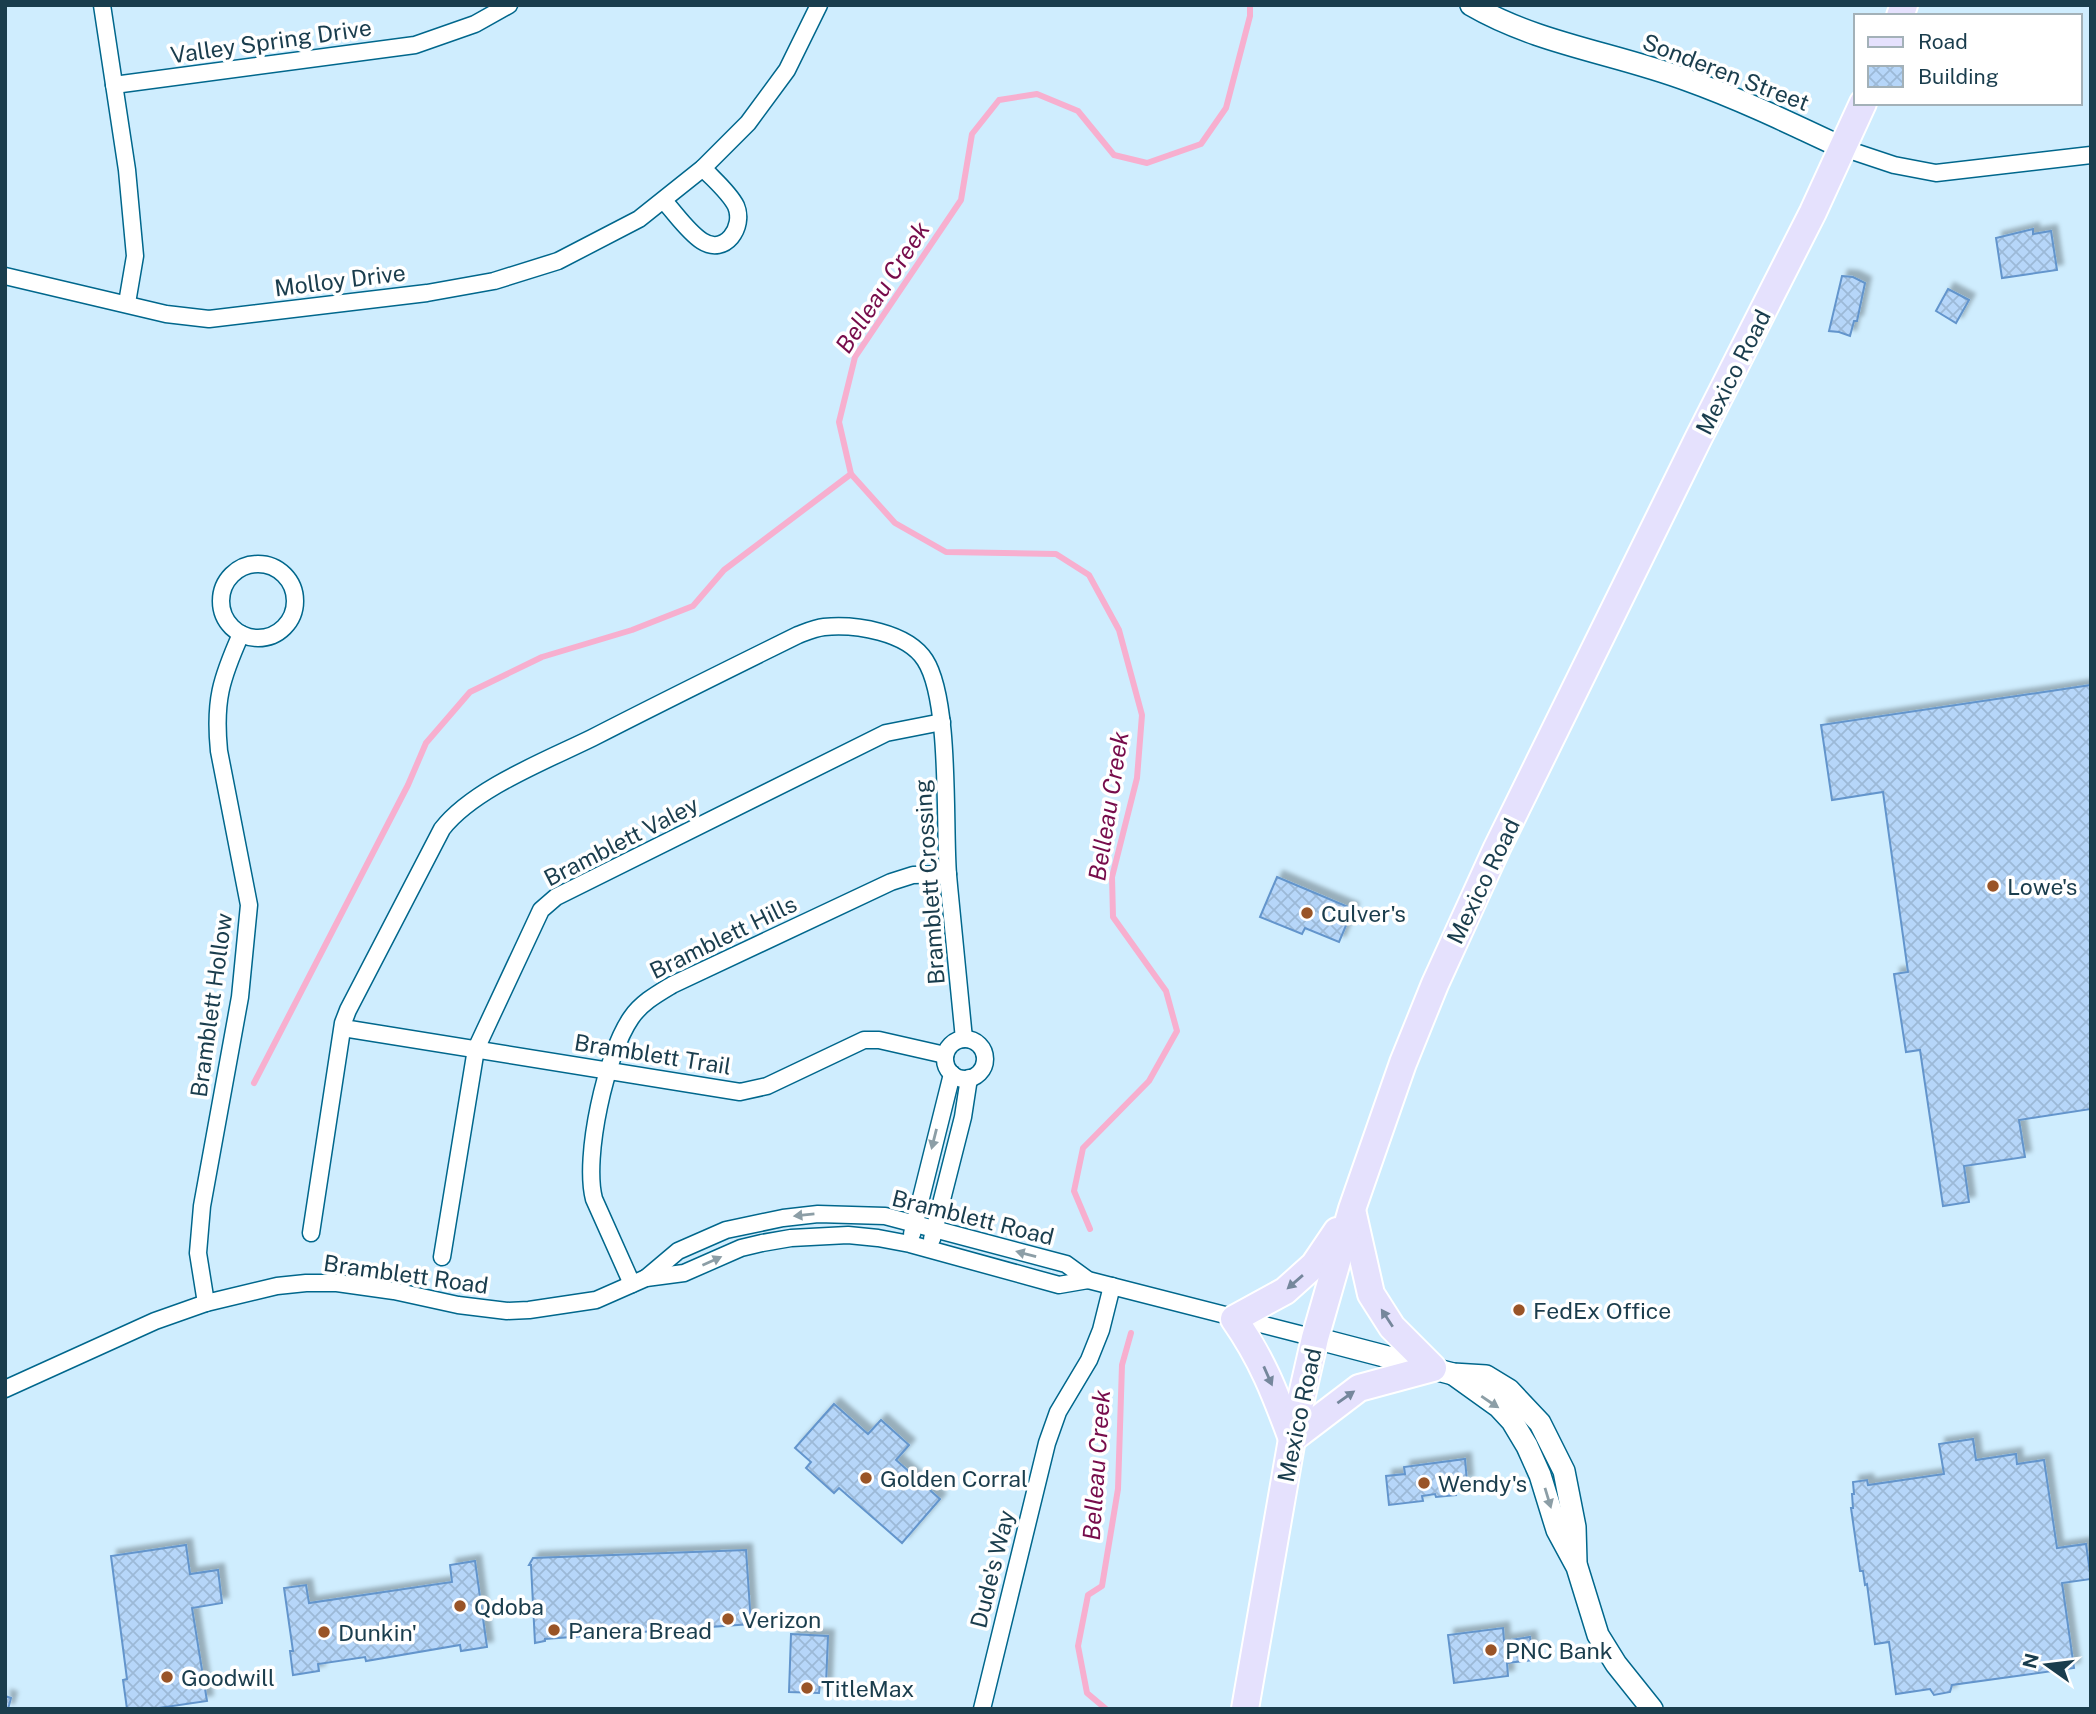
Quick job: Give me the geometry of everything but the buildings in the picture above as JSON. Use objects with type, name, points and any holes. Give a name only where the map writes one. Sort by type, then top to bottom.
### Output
[{"type":"main road","name":"Mexico Road","points":[[1245,1709],[1292,1439],[1315,1338],[1352,1209],[1403,1063],[1466,912],[1862,105]]},
{"type":"main road","points":[[1352,1209],[1314,1265],[1285,1291],[1234,1319],[1268,1374],[1292,1439],[1359,1388],[1443,1371]]},
{"type":"main road","points":[[1352,1209],[1371,1294],[1392,1327],[1443,1371]]},
{"type":"street","points":[[102,5],[127,170],[135,256],[127,303]]},
{"type":"street","name":"Valley Spring Drive","points":[[114,85],[415,45],[475,24],[509,5]]},
{"type":"street","name":"Molloy Drive","points":[[5,276],[166,314],[209,319],[427,293],[494,281],[558,261],[639,219],[703,168],[748,123],[787,70],[819,5]]},
{"type":"street","name":"Sonderen Street","points":[[1471,5],[1526,33],[1686,79],[1843,148]]},
{"type":"street","points":[[1843,148],[1894,165],[1937,173],[2091,155]]},
{"type":"street","points":[[664,201],[700,240],[710,245],[720,245],[730,239],[737,229],[738,215],[735,204],[703,168]]},
{"type":"street","points":[[248,564],[271,565],[290,580],[295,604],[292,616],[285,627],[275,635],[262,638],[241,635],[229,625],[222,614],[222,589],[228,578],[248,564]]},
{"type":"street","name":"Bramblett Crossing","points":[[312,1233],[348,1010],[447,822],[469,801],[554,756],[798,635],[822,627],[850,627],[884,634],[912,645],[931,670],[942,722],[948,874],[964,1039]]},
{"type":"street","name":"Bramblett Hollow","points":[[206,1303],[198,1253],[202,1206],[240,997],[249,905],[219,751],[217,727],[217,704],[227,667],[241,635]]},
{"type":"street","name":"Bramblett Valey","points":[[442,1257],[476,1049],[541,910],[556,897],[887,733],[942,722]]},
{"type":"street","name":"Bramblett Hills","points":[[639,1281],[594,1199],[590,1185],[590,1167],[607,1069],[617,1041],[631,1016],[649,999],[672,985],[901,878],[948,874]]},
{"type":"street","name":"Bramblett Trail","points":[[343,1028],[740,1092],[767,1086],[864,1040],[879,1040],[945,1055]]},
{"type":"street","points":[[964,1039],[975,1042],[984,1054],[982,1069],[969,1078],[952,1074],[945,1063],[945,1055],[953,1042],[964,1039]]},
{"type":"street","points":[[910,1244],[952,1074]]},
{"type":"street","points":[[929,1249],[963,1116],[969,1078]]},
{"type":"street","name":"Bramblett Road","points":[[5,1389],[155,1321],[206,1303],[277,1286],[337,1283],[394,1291],[458,1305],[518,1311],[562,1307],[596,1300],[639,1281],[678,1251],[726,1230],[783,1217],[830,1214],[885,1216],[1066,1264],[1088,1280],[1315,1338]]},
{"type":"street","name":"Bramblett Road","points":[[639,1281],[684,1273],[741,1248],[790,1238],[848,1235],[910,1244],[1059,1285],[1088,1280]]},
{"type":"street","name":"Dude's Way","points":[[982,1709],[1047,1443],[1058,1412],[1088,1360],[1101,1330],[1112,1286]]},
{"type":"street","points":[[1315,1338],[1443,1371],[1486,1376],[1509,1390],[1540,1423],[1564,1471],[1575,1527],[1577,1567],[1598,1635],[1616,1664],[1652,1709]]},
{"type":"waterway","name":"Belleau Creek","points":[[1090,1229],[1074,1191],[1083,1148],[1149,1081],[1177,1031],[1166,991],[1113,917],[1112,877],[1137,778],[1142,715],[1119,630],[1089,575],[1056,554],[946,552],[895,523],[851,474],[839,422],[855,357],[961,200],[972,134],[999,100],[1037,94],[1078,111],[1114,155],[1147,163],[1201,144],[1226,108],[1250,16],[1250,5]]},
{"type":"waterway","points":[[254,1083],[408,785],[426,743],[470,692],[542,657],[632,630],[693,606],[724,570],[851,474]]},
{"type":"waterway","name":"Belleau Creek","points":[[1106,1709],[1087,1693],[1078,1646],[1088,1595],[1102,1586],[1118,1489],[1122,1365],[1131,1333]]},
{"type":"place","name":"Lowe's","points":[[1993,886]]},
{"type":"place","name":"Culver's","points":[[1307,913]]},
{"type":"place","name":"FedEx Office","points":[[1519,1310]]},
{"type":"place","name":"Golden Corral","points":[[866,1478]]},
{"type":"place","name":"Wendy's","points":[[1424,1483]]},
{"type":"place","name":"Qdoba","points":[[460,1606]]},
{"type":"place","name":"Verizon","points":[[728,1619]]},
{"type":"place","name":"Panera Bread","points":[[554,1630]]},
{"type":"place","name":"Dunkin'","points":[[324,1632]]},
{"type":"place","name":"PNC Bank","points":[[1491,1650]]},
{"type":"place","name":"Goodwill","points":[[167,1677]]},
{"type":"place","name":"TitleMax","points":[[807,1688]]}]
